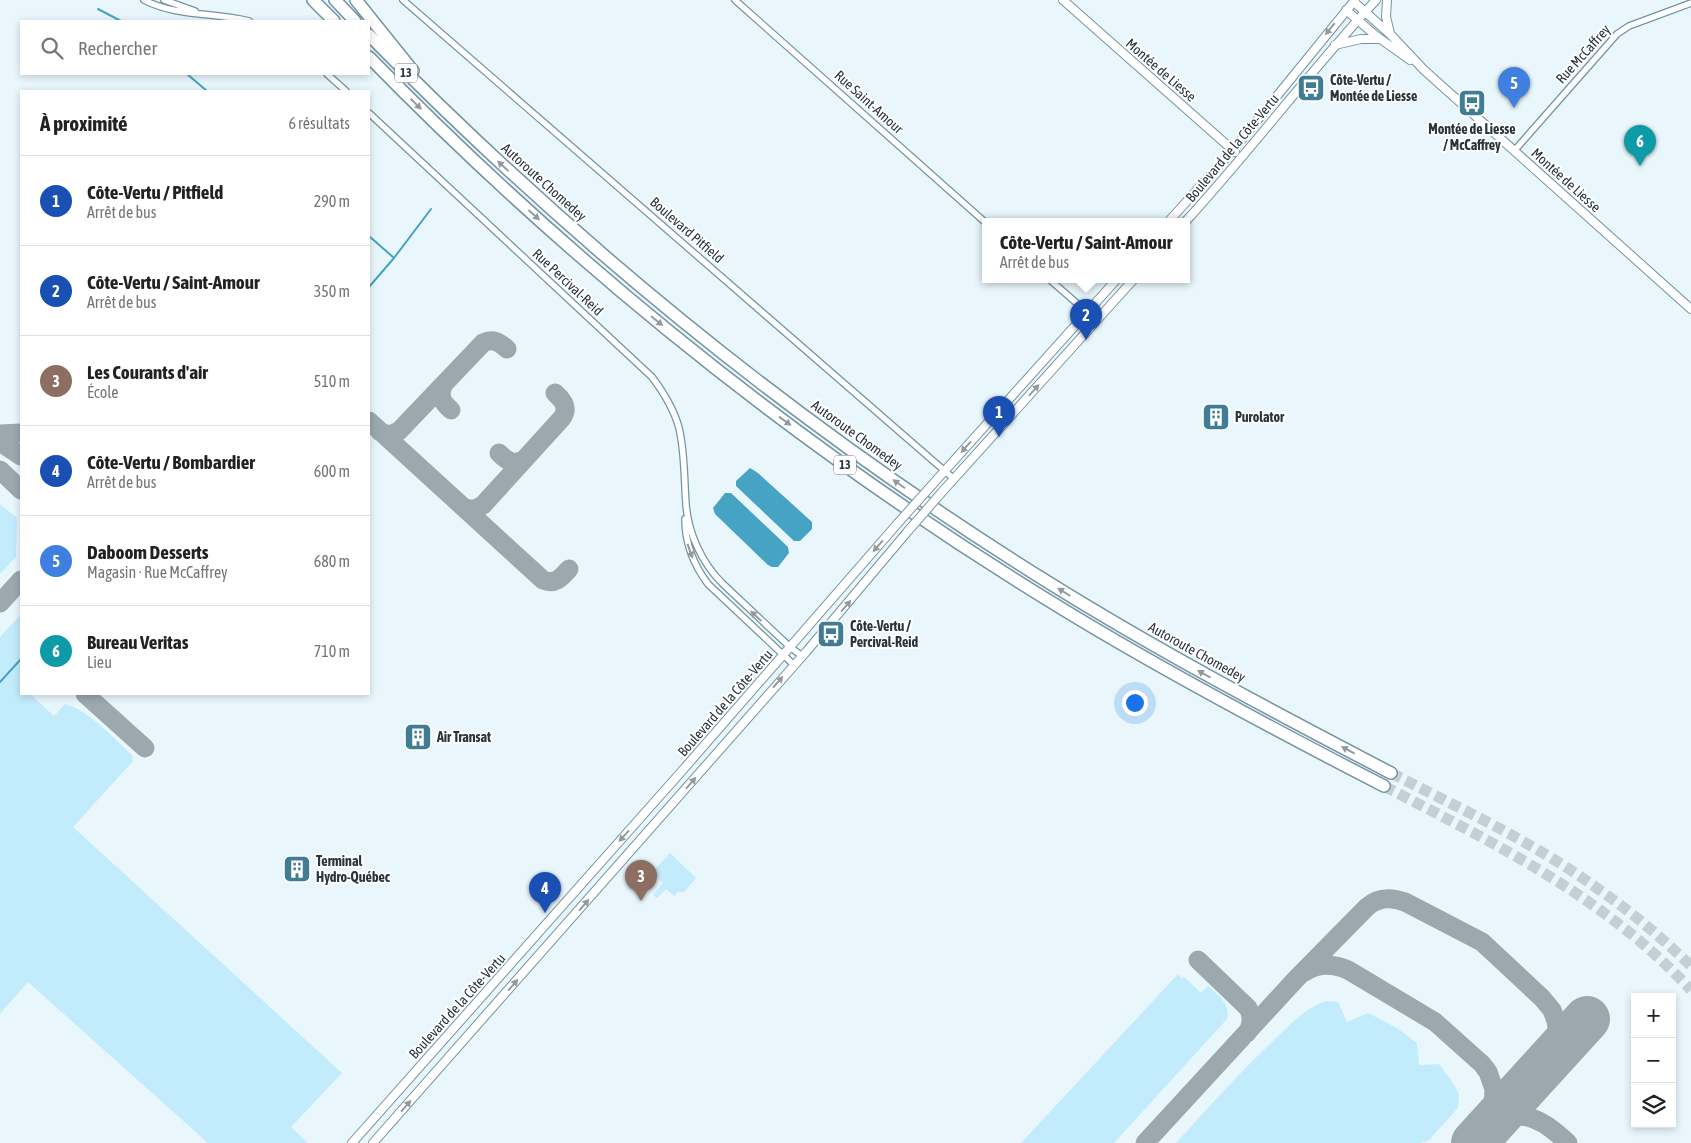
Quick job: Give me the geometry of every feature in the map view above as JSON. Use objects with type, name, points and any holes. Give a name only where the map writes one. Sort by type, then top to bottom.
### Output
[{"type":"highway","points":[[313,0],[333,20]]},
{"type":"highway","points":[[334,0],[354,20]]},
{"type":"highway","points":[[356,0],[444,110]]},
{"type":"highway","name":"Autoroute Chomedey","points":[[370,36],[444,110],[539,199],[658,301],[752,377],[864,460],[980,538],[1120,626],[1247,697],[1391,772]]},
{"type":"highway","name":"13","points":[[370,58],[476,162],[585,260],[706,360],[844,464],[966,548],[1075,616],[1226,703],[1384,786]]},
{"type":"street","points":[[144,0],[173,11],[242,20]]},
{"type":"street","points":[[164,0],[206,15]]},
{"type":"street","name":"Boulevard Pitfield","points":[[403,0],[954,478]]},
{"type":"street","name":"Rue Saint-Amour","points":[[735,0],[982,219]]},
{"type":"street","name":"Montée de Liesse","points":[[1063,0],[1242,159]]},
{"type":"street","name":"Boulevard de la Côte-Vertu","points":[[1189,218],[1242,159],[1335,46],[1376,0]]},
{"type":"street","points":[[1387,0],[1386,17],[1391,35]]},
{"type":"street","name":"Boulevard de la Côte-Vertu","points":[[1172,218],[1233,150],[1355,1]]},
{"type":"street","name":"Montée de Liesse","points":[[1355,1],[1424,70],[1691,309]]},
{"type":"street","name":"Rue McCaffrey","points":[[1514,151],[1618,34],[1629,26],[1691,4]]},
{"type":"street","name":"Montée de Liesse","points":[[1346,10],[1379,39],[1424,70]]},
{"type":"street","points":[[1335,46],[1361,38],[1379,39]]},
{"type":"street","points":[[328,75],[345,90]]},
{"type":"street","name":"Rue Percival-Reid","points":[[370,114],[652,377],[668,401],[678,427],[683,456],[687,542],[694,561],[702,576],[721,597],[794,665]]},
{"type":"street","points":[[1054,283],[1096,320]]},
{"type":"street","name":"Boulevard de la Côte-Vertu","points":[[352,1143],[932,485],[1113,283]]},
{"type":"street","name":"Boulevard de la Côte-Vertu","points":[[373,1143],[802,656],[954,478],[1130,283]]},
{"type":"street","name":"Rue Percival-Reid","points":[[686,504],[689,526],[693,537],[713,573],[731,593],[802,656]]},
{"type":"shaded area","points":[[0,504],[17,518],[16,557],[0,574]]},
{"type":"shaded area","points":[[20,615],[20,695],[31,695],[54,716],[65,704],[74,707],[101,726],[132,755],[133,761],[73,827],[342,1073],[291,1127],[306,1143],[208,1143],[28,982],[0,1014],[0,637]]},
{"type":"shaded area","points":[[670,853],[696,878],[684,892],[678,892],[674,896],[666,889],[657,898],[653,895],[663,883],[654,874],[647,881],[646,879]]},
{"type":"shaded area","points":[[1178,974],[1182,979],[1184,977],[1201,993],[1208,986],[1225,1004],[1228,1013],[1227,1019],[1114,1143],[1021,1143]]},
{"type":"shaded area","points":[[1326,1001],[1338,1002],[1347,1022],[1368,1013],[1397,1028],[1417,1043],[1419,1065],[1439,1064],[1451,1080],[1459,1094],[1458,1108],[1428,1141],[1419,1143],[1176,1143],[1235,1079],[1290,1024],[1303,1013]]},
{"type":"water","points":[[750,468],[812,522],[812,529],[800,541],[794,541],[736,486],[736,481]]},
{"type":"water","points":[[725,493],[731,493],[788,547],[789,553],[778,567],[768,565],[715,514],[713,508]]},
{"type":"waterway","points":[[98,9],[119,20]]},
{"type":"waterway","points":[[188,75],[206,90]]},
{"type":"waterway","points":[[370,286],[431,209]]},
{"type":"waterway","points":[[370,237],[394,258]]},
{"type":"waterway","points":[[0,682],[20,660]]},
{"type":"taxiway","points":[[380,432],[390,435],[399,431],[483,343],[496,342],[507,349]]},
{"type":"taxiway","points":[[444,384],[441,395],[445,404],[451,410]]},
{"type":"taxiway","points":[[463,507],[473,510],[483,505],[562,418],[565,411],[564,404],[555,393]]},
{"type":"taxiway","points":[[370,422],[543,580],[554,581],[569,569]]},
{"type":"taxiway","points":[[0,434],[20,433]]},
{"type":"taxiway","points":[[0,442],[20,455]]},
{"type":"taxiway","points":[[499,453],[510,461],[524,460]]},
{"type":"taxiway","points":[[0,470],[20,489]]},
{"type":"taxiway","points":[[0,603],[20,581]]},
{"type":"taxiway","points":[[86,695],[145,748]]},
{"type":"taxiway","points":[[1145,1143],[1296,979],[1367,907],[1376,901],[1385,899],[1405,902],[1482,942],[1542,998],[1552,1010],[1559,1039],[1555,1049],[1524,1090]]},
{"type":"taxiway","points":[[1198,960],[1248,1008],[1251,1021],[1247,1033]]},
{"type":"taxiway","points":[[1305,972],[1315,967],[1326,965],[1348,970],[1435,1022],[1482,1064],[1488,1072],[1494,1089],[1493,1110],[1484,1126],[1469,1143]]},
{"type":"taxiway","points":[[1484,1136],[1496,1125],[1517,1116],[1538,1120],[1568,1143]]},
{"type":"runway","points":[[1474,1143],[1587,1019]]},
{"type":"tunnel","points":[[1391,773],[1494,826],[1570,870],[1632,914],[1691,966]]},
{"type":"tunnel","points":[[1384,786],[1507,851],[1585,899],[1657,957],[1691,990]]},
{"type":"place","name":"Côte-Vertu / Montée de Liesse","points":[[1311,88]]},
{"type":"place","name":"Montée de Liesse / McCaffrey","points":[[1472,103]]},
{"type":"place","name":"Daboom Desserts","points":[[1514,108]]},
{"type":"place","name":"Bureau Veritas","points":[[1640,166]]},
{"type":"place","name":"Côte-Vertu / Saint-Amour","points":[[1086,340]]},
{"type":"place","name":"Purolator","points":[[1216,417]]},
{"type":"place","name":"Côte-Vertu / Pitfield","points":[[999,437]]},
{"type":"place","name":"Côte-Vertu / Percival-Reid","points":[[831,634]]},
{"type":"place","name":"Air Transat","points":[[418,737]]},
{"type":"place","name":"Terminal Hydro-Québec","points":[[297,869]]},
{"type":"place","name":"Les Courants d'air","points":[[641,901]]},
{"type":"place","name":"Côte-Vertu / Bombardier","points":[[545,913]]}]
